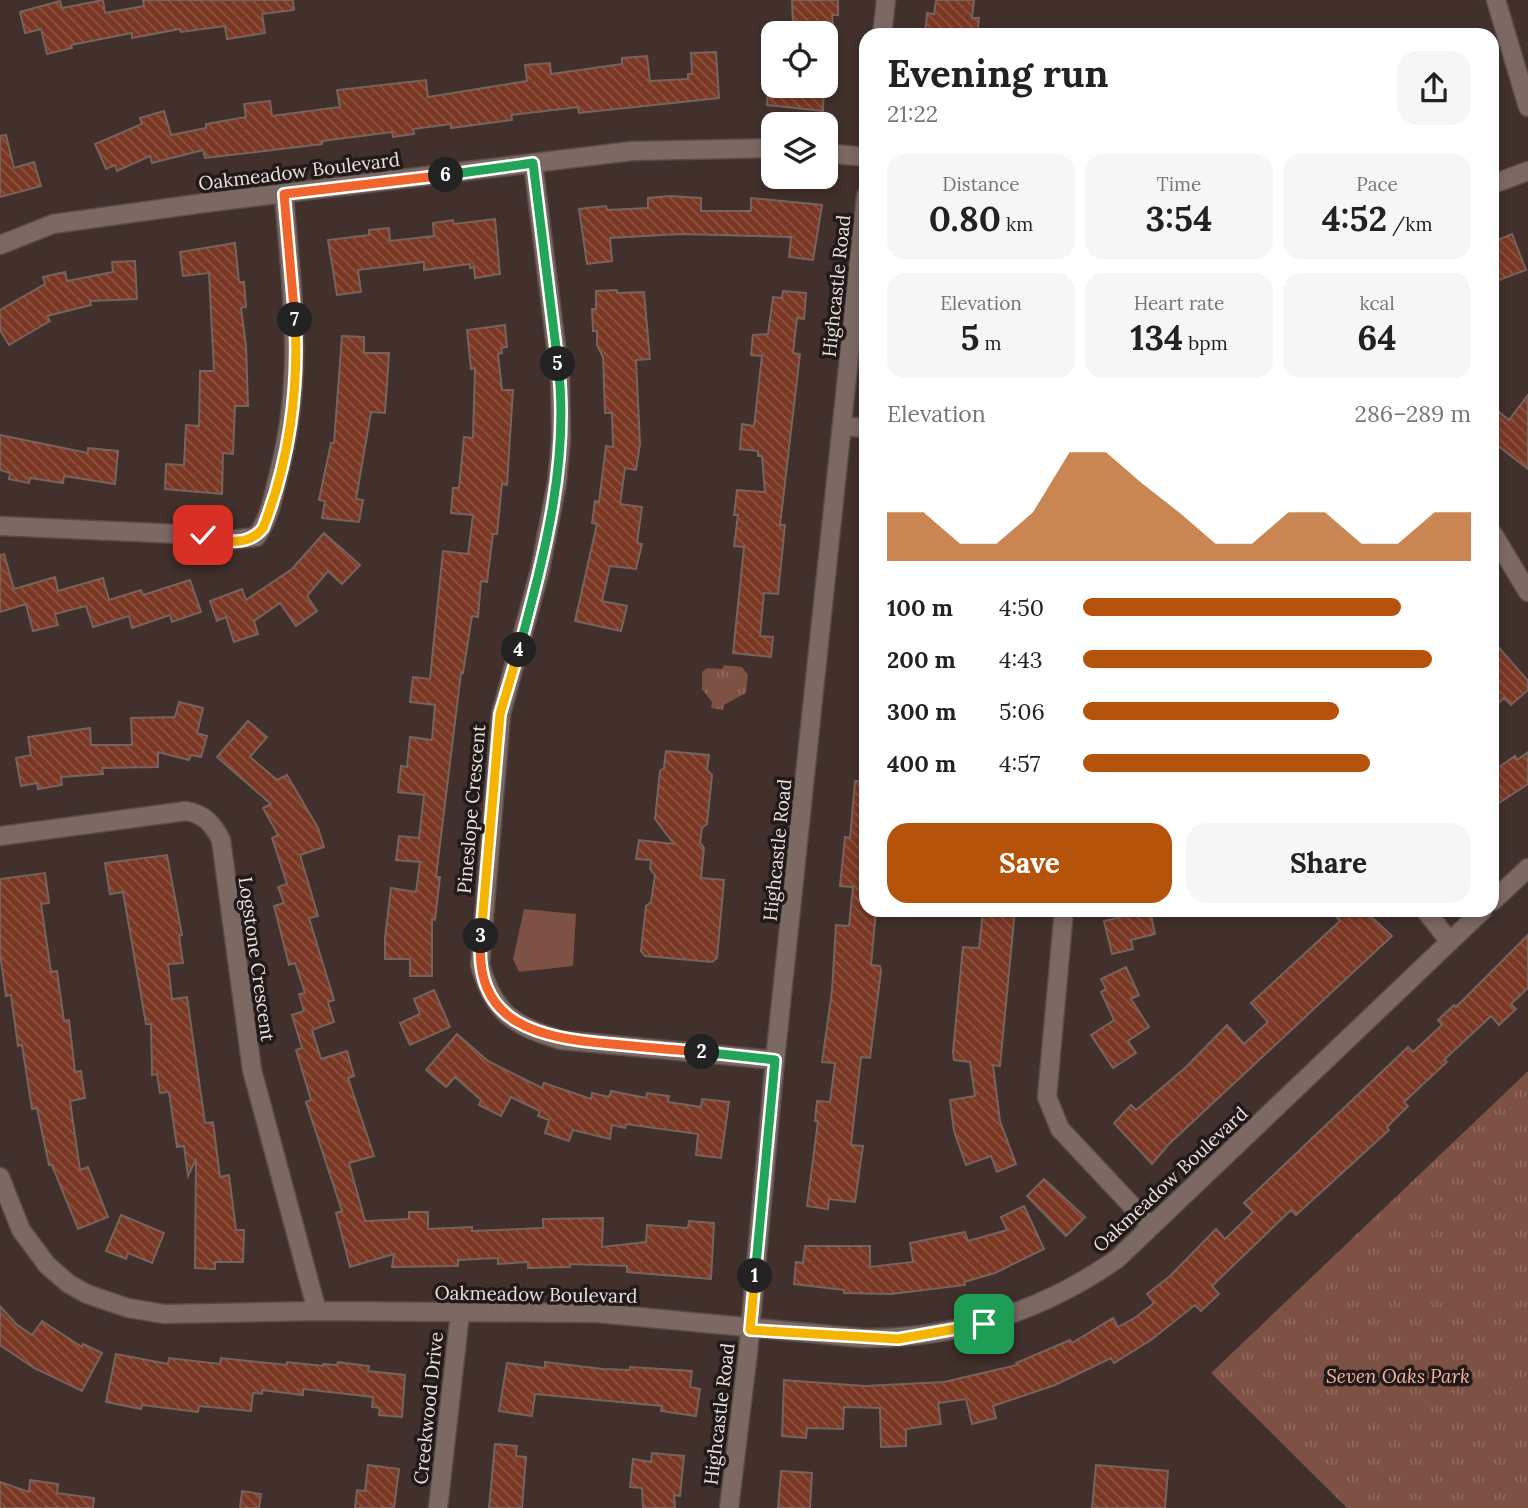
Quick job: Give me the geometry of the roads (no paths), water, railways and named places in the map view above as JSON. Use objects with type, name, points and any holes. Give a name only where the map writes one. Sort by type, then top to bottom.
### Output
[{"type":"street","points":[[883,28],[886,0]]},
{"type":"street","points":[[1496,0],[1528,107]]},
{"type":"street","name":"Oakmeadow Boulevard","points":[[0,245],[53,224],[284,194],[632,151],[761,148]]},
{"type":"street","points":[[838,154],[859,156]]},
{"type":"street","name":"Pineslope Crescent","points":[[533,163],[560,378],[561,439],[557,482],[540,570],[500,714],[480,965],[489,995],[512,1021],[538,1033],[561,1040],[775,1060]]},
{"type":"street","points":[[1499,182],[1528,172]]},
{"type":"street","points":[[0,526],[203,535],[230,541],[256,537],[269,514],[295,386],[295,323],[284,194]]},
{"type":"street","name":"Highcastle Road","points":[[729,1508],[750,1330],[775,1060],[859,266]]},
{"type":"street","points":[[843,426],[859,427]]},
{"type":"street","points":[[1499,544],[1528,592]]},
{"type":"street","name":"Logstone Crescent","points":[[0,836],[186,811],[198,813],[215,827],[221,840],[251,1070],[317,1311]]},
{"type":"street","points":[[1499,895],[1528,868]]},
{"type":"street","points":[[1063,917],[1047,1097],[1060,1129],[1151,1226]]},
{"type":"street","points":[[1430,917],[1450,942]]},
{"type":"street","name":"Oakmeadow Boulevard","points":[[0,1177],[21,1230],[47,1265],[69,1284],[105,1303],[164,1314],[317,1311],[597,1313],[750,1330],[898,1339],[984,1324],[1029,1310],[1090,1278],[1117,1259],[1476,917]]},
{"type":"street","name":"Creekwood Drive","points":[[438,1508],[460,1313]]},
{"type":"park label","name":"Seven Oaks Park","points":[[1398,1376]]}]
